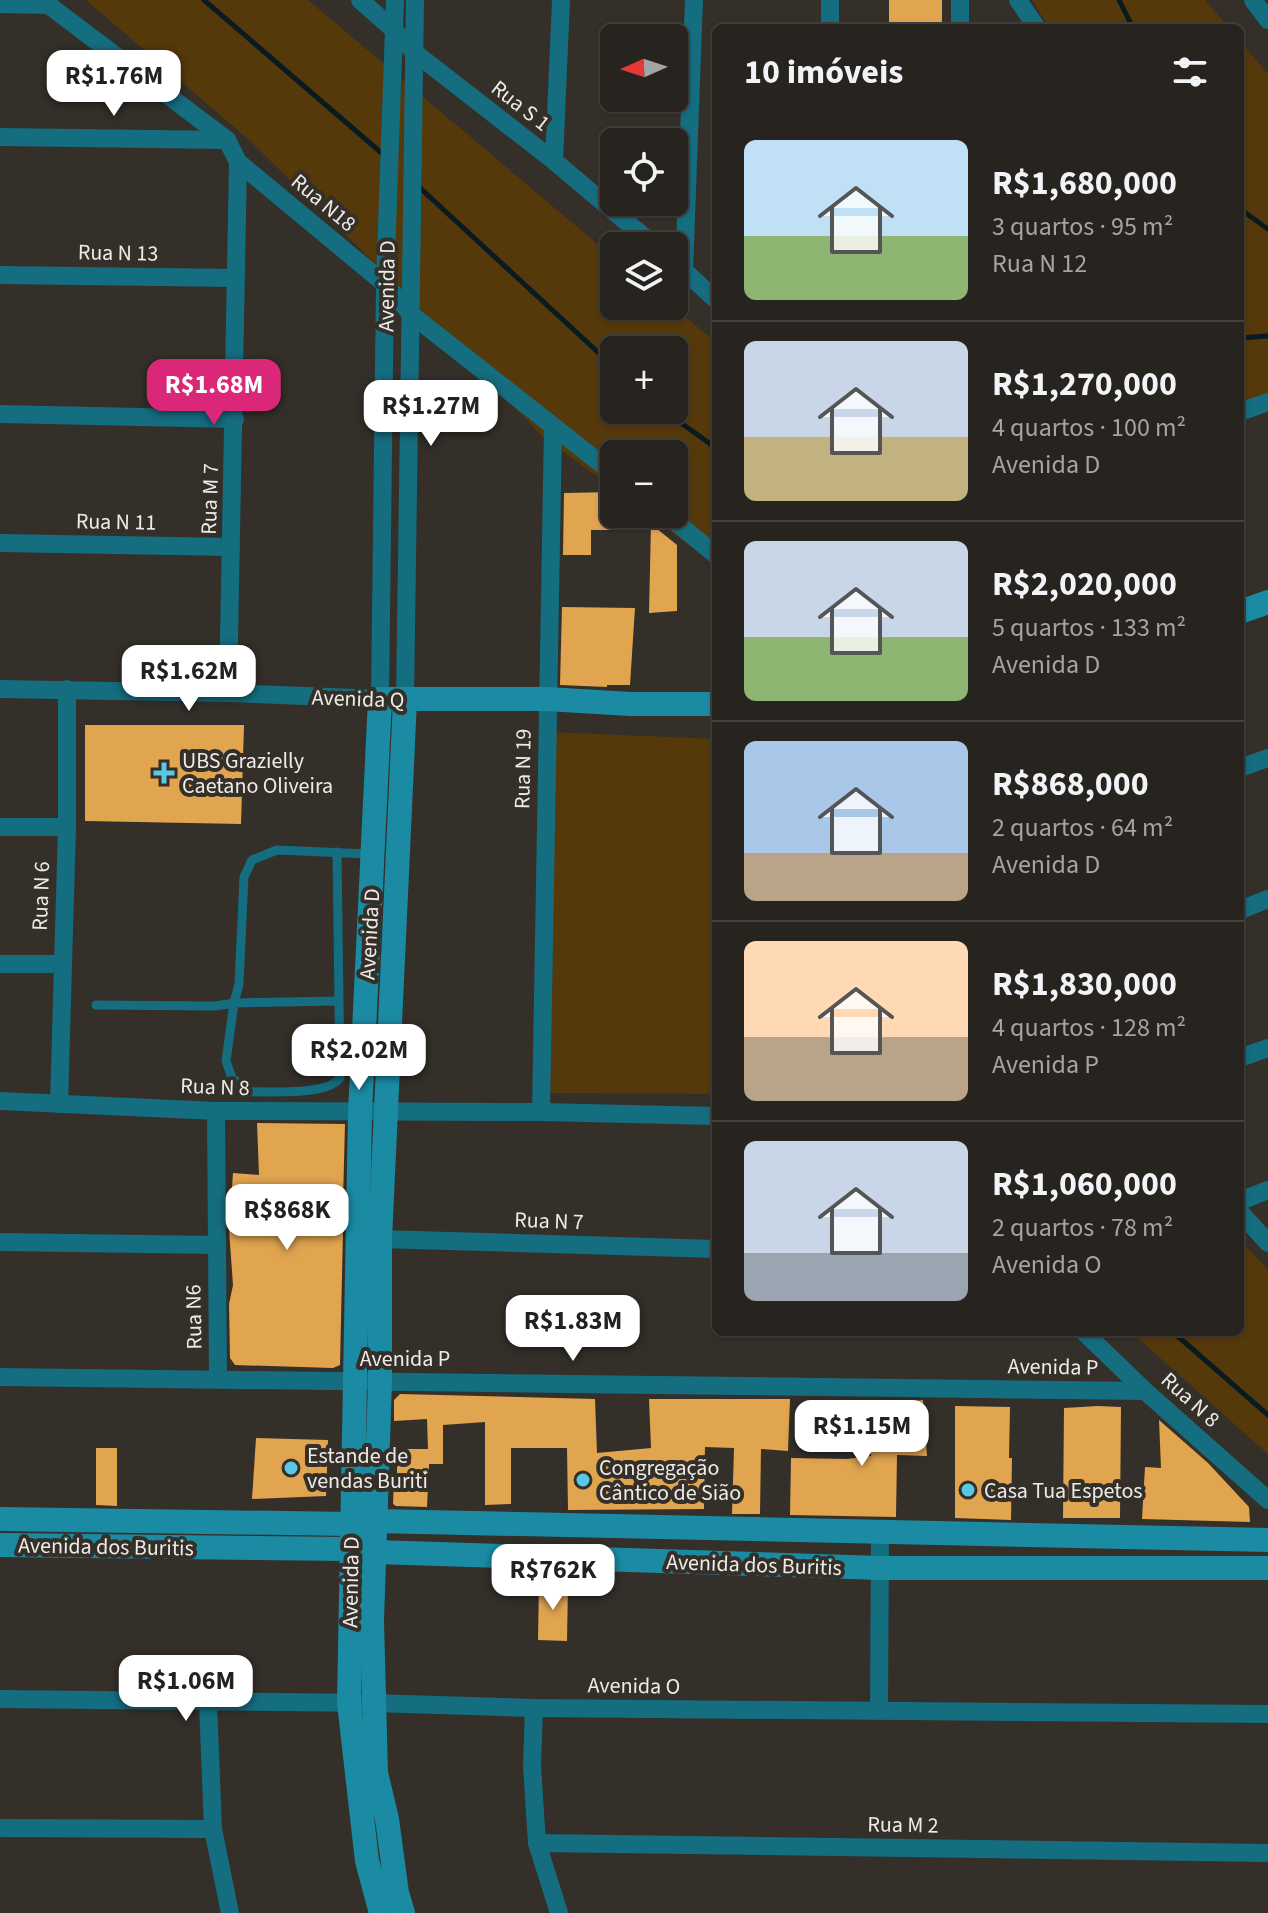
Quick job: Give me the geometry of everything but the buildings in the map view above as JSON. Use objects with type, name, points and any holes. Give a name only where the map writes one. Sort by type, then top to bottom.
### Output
[{"type":"street","name":"Rua S 1","points":[[360,0],[414,52],[554,161],[638,232]]},
{"type":"street","name":"Avenida D","points":[[381,1913],[367,1861],[358,1764],[361,1703],[372,1621],[375,1552],[363,1522],[354,1382],[360,1113],[380,699],[385,284],[395,0]]},
{"type":"street","name":"Avenida D","points":[[403,1913],[397,1893],[387,1819],[361,1703],[350,1549],[363,1522],[380,1382],[380,1239],[405,700],[415,0]]},
{"type":"street","points":[[554,161],[561,0]]},
{"type":"street","points":[[681,232],[694,0]]},
{"type":"street","points":[[830,0],[830,24]]},
{"type":"street","points":[[960,0],[960,24]]},
{"type":"street","points":[[1018,0],[1034,24]]},
{"type":"street","points":[[1253,0],[1268,20]]},
{"type":"street","points":[[0,4],[44,2]]},
{"type":"street","name":"Rua N18","points":[[44,2],[227,140],[238,162],[385,284],[412,315],[600,463]]},
{"type":"street","points":[[0,137],[227,140]]},
{"type":"street","name":"Rua M 7","points":[[228,693],[238,162]]},
{"type":"street","name":"Rua N 13","points":[[0,275],[236,278]]},
{"type":"street","points":[[688,275],[712,296]]},
{"type":"street","points":[[1244,411],[1268,402]]},
{"type":"street","points":[[0,414],[235,419]]},
{"type":"street","name":"Rua N 19","points":[[541,1112],[553,427]]},
{"type":"street","points":[[683,528],[712,552]]},
{"type":"street","name":"Rua N 11","points":[[0,543],[231,547]]},
{"type":"street","points":[[1244,611],[1268,602]]},
{"type":"street","name":"Avenida Q","points":[[0,689],[405,700],[547,699],[630,704],[712,704]]},
{"type":"street","name":"Rua N 6","points":[[59,1104],[67,827],[67,689]]},
{"type":"street","points":[[1244,767],[1268,758]]},
{"type":"street","points":[[0,827],[67,827]]},
{"type":"street","points":[[1244,908],[1268,899]]},
{"type":"street","points":[[0,964],[61,964]]},
{"type":"street","points":[[1244,1057],[1268,1048]]},
{"type":"street","name":"Rua N 8","points":[[0,1101],[216,1111],[712,1116]]},
{"type":"street","name":"Rua N6","points":[[216,1111],[218,1378]]},
{"type":"street","points":[[1244,1199],[1268,1190]]},
{"type":"street","points":[[1244,1216],[1268,1243]]},
{"type":"street","name":"Rua N 7","points":[[380,1239],[712,1249]]},
{"type":"street","points":[[0,1242],[216,1245]]},
{"type":"street","name":"Rua N 8","points":[[1088,1336],[1268,1500]]},
{"type":"street","name":"Avenida P","points":[[0,1377],[1145,1391]]},
{"type":"street","name":"Avenida dos Buritis","points":[[0,1519],[363,1522],[1268,1540]]},
{"type":"street","points":[[879,1711],[880,1531]]},
{"type":"street","name":"Avenida dos Buritis","points":[[0,1545],[350,1549],[881,1568],[1268,1568]]},
{"type":"street","name":"Avenida O","points":[[0,1699],[534,1708],[1268,1714]]},
{"type":"street","points":[[208,1703],[213,1829],[230,1913]]},
{"type":"street","points":[[534,1708],[532,1766],[537,1843],[559,1913]]},
{"type":"street","points":[[0,1828],[213,1829]]},
{"type":"street","name":"Rua M 2","points":[[537,1843],[1268,1853]]},
{"type":"lane","points":[[337,852],[340,1078],[336,1084],[324,1089],[249,1092],[232,1078],[226,1061],[239,984],[244,877],[252,860],[277,850],[337,852],[373,854]]},
{"type":"lane","points":[[96,1005],[215,1006],[339,1001]]},
{"type":"shaded area","points":[[86,0],[308,0],[600,246],[600,320],[688,319],[712,339],[712,562],[666,528],[688,528],[688,440],[600,440],[600,479],[542,436],[399,287],[248,139]]},
{"type":"shaded area","points":[[1032,0],[1205,0],[1226,24],[1047,24]]},
{"type":"shaded area","points":[[1244,46],[1268,74],[1268,394],[1244,403]]},
{"type":"shaded area","points":[[550,732],[712,739],[712,1094],[548,1093]]},
{"type":"shaded area","points":[[1244,1244],[1268,1270],[1268,1454],[1135,1336],[1244,1336]]},
{"type":"waterway","points":[[204,0],[385,156]]},
{"type":"waterway","points":[[1119,0],[1131,24]]},
{"type":"waterway","points":[[419,187],[600,354]]},
{"type":"waterway","points":[[1244,212],[1268,229]]},
{"type":"waterway","points":[[1244,338],[1268,336]]},
{"type":"waterway","points":[[683,424],[712,445]]},
{"type":"waterway","points":[[1178,1336],[1268,1415]]},
{"type":"place","name":"UBS Grazielly Caetano Oliveira","points":[[164,773]]},
{"type":"place","name":"Estande de vendas Buriti","points":[[291,1468]]},
{"type":"place","name":"Congregação Cântico de Sião","points":[[583,1480]]},
{"type":"place","name":"Casa Tua Espetos","points":[[968,1490]]}]
